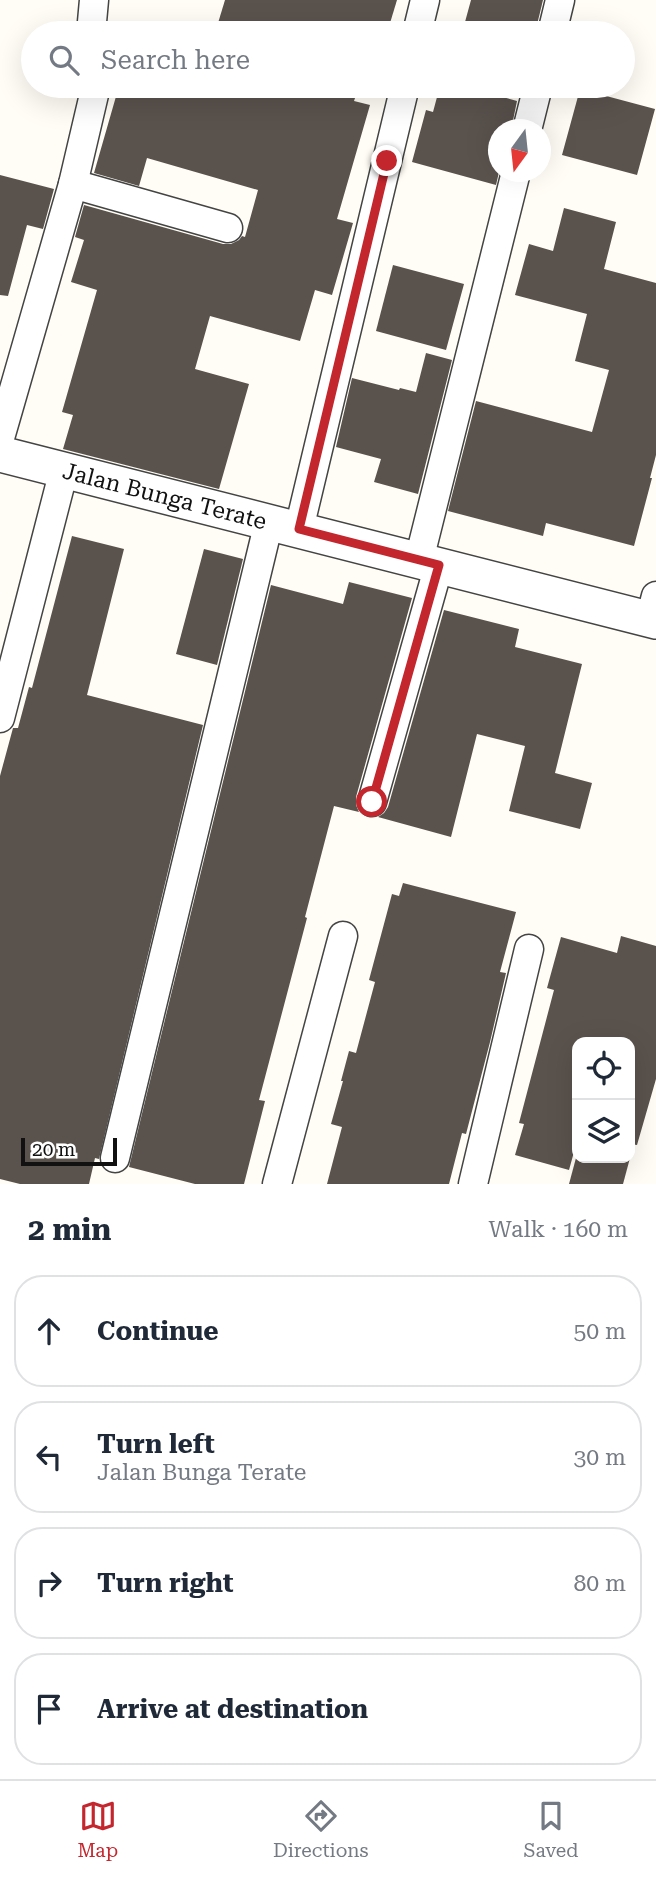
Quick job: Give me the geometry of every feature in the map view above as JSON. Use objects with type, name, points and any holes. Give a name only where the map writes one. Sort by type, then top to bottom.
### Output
[{"type":"street","points":[[92,21],[94,0]]},
{"type":"street","points":[[420,21],[425,0]]},
{"type":"street","points":[[555,21],[560,0]]},
{"type":"street","points":[[0,438],[95,98]]},
{"type":"street","points":[[115,1157],[402,98]]},
{"type":"street","points":[[530,119],[535,98]]},
{"type":"street","points":[[372,802],[429,563],[514,182]]},
{"type":"street","points":[[73,184],[228,228]]},
{"type":"street","name":"Jalan Bunga Terate","points":[[0,454],[429,563],[654,612]]},
{"type":"street","points":[[0,718],[64,470]]},
{"type":"street","points":[[277,1184],[343,936]]},
{"type":"street","points":[[473,1184],[529,949]]},
{"type":"building","points":[[225,0],[397,0],[391,21],[219,21]]},
{"type":"building","points":[[471,0],[543,0],[538,21],[465,21]]},
{"type":"building","points":[[116,98],[355,98],[354,101],[370,105],[337,219],[353,223],[332,295],[315,290],[300,341],[210,316],[195,369],[249,384],[219,489],[63,449],[73,415],[62,412],[97,290],[71,282],[84,240],[75,237],[84,205],[231,244],[242,236],[245,237],[258,190],[147,158],[139,186],[94,173]]},
{"type":"building","points":[[437,98],[506,98],[517,101],[513,119],[488,119],[488,182],[497,182],[496,185],[412,162],[426,110],[433,112]]},
{"type":"building","points":[[578,98],[614,98],[655,109],[637,175],[562,155]]},
{"type":"building","points":[[0,175],[54,189],[43,229],[27,225],[8,296],[0,295]]},
{"type":"building","points":[[564,208],[616,222],[604,269],[656,283],[656,455],[634,546],[546,523],[543,536],[448,511],[476,401],[592,432],[609,370],[575,361],[587,314],[515,295],[529,244],[553,251]]},
{"type":"building","points":[[393,265],[464,284],[446,350],[376,331]]},
{"type":"building","points":[[426,353],[452,360],[418,494],[374,482],[381,459],[336,447],[352,378],[416,392]]},
{"type":"building","points":[[72,536],[124,549],[87,695],[203,725],[99,1159],[95,1158],[89,1184],[20,1184],[0,1179],[0,776],[13,728],[18,728],[29,687],[32,688]]},
{"type":"building","points":[[204,549],[243,559],[217,665],[176,654]]},
{"type":"building","points":[[349,582],[412,598],[356,797],[359,812],[334,806],[259,1100],[265,1101],[244,1184],[195,1184],[129,1167],[271,585],[343,604]]},
{"type":"building","points":[[444,610],[519,629],[515,647],[582,664],[555,773],[592,783],[580,829],[509,811],[525,746],[477,734],[451,837],[378,817],[388,807]]},
{"type":"building","points":[[403,883],[516,912],[500,972],[506,973],[490,1042],[466,1134],[462,1133],[449,1184],[327,1184],[342,1127],[331,1124],[341,1081],[349,1051],[356,1053],[375,982],[369,980],[392,894],[399,896]]},
{"type":"building","points":[[621,936],[656,946],[656,1079],[637,1145],[635,1037],[572,1037],[572,1159],[569,1170],[515,1155],[524,1124],[519,1123],[554,990],[547,988],[561,937],[617,953]]},
{"type":"building","points":[[575,1163],[629,1163],[623,1184],[569,1184]]},
{"type":"route","points":[[372,802],[439,565],[299,529],[387,161]]}]
